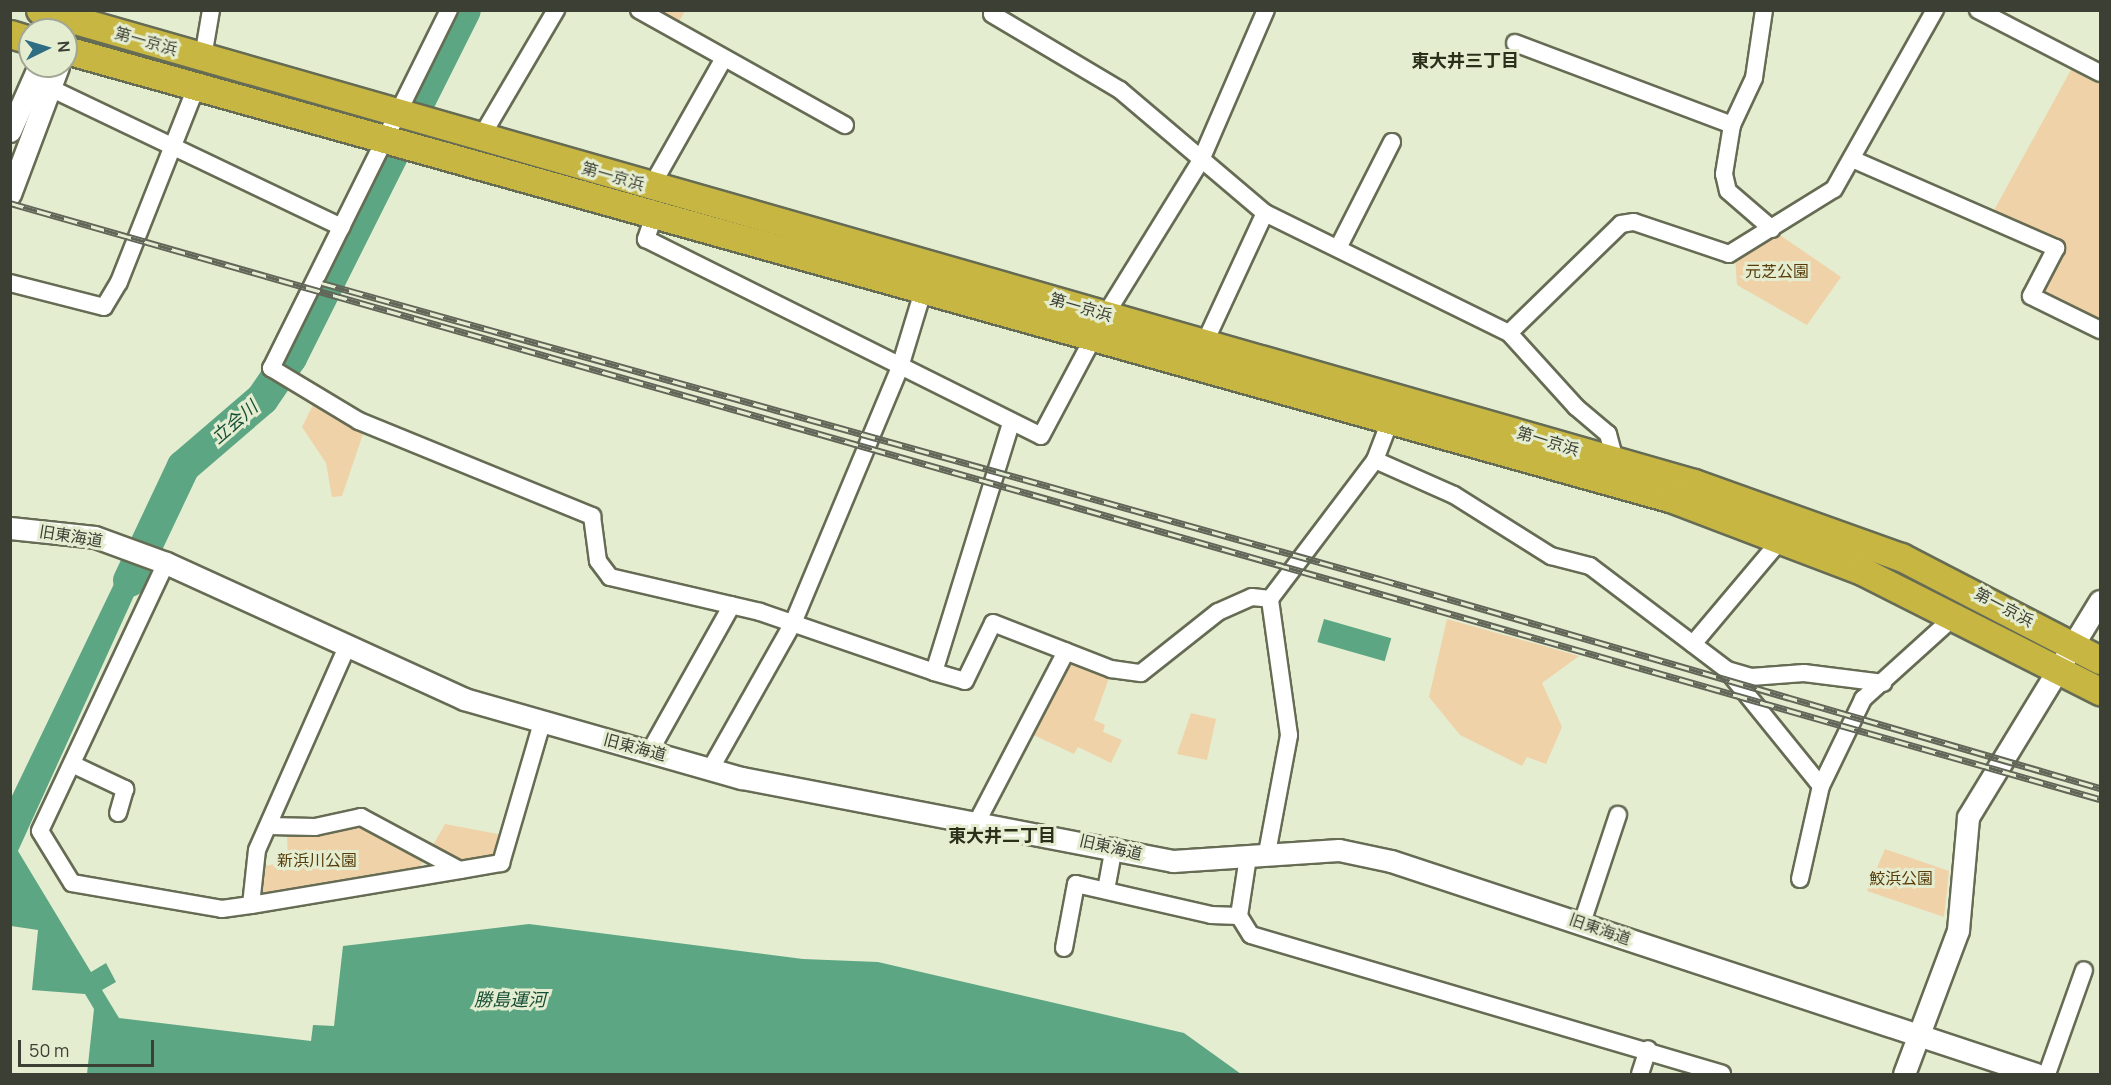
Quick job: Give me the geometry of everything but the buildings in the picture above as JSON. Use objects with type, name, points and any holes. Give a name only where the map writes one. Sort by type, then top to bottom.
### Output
[{"type":"highway","name":"第一京浜","points":[[40,10],[55,18]]},
{"type":"highway","name":"第一京浜","points":[[78,27],[203,57],[405,129],[653,200],[1394,408],[1615,461],[1694,483],[1901,557],[2100,660]]},
{"type":"highway","name":"第一京浜","points":[[78,53],[197,85],[405,129],[480,139],[653,200],[924,288],[1101,325],[1205,342],[1394,408],[1783,537],[1957,614],[2100,691]]},
{"type":"street","points":[[203,57],[211,10]]},
{"type":"street","points":[[449,10],[405,129],[342,228],[271,368],[312,395],[476,471],[592,516],[598,561],[610,578],[732,605],[793,623],[964,681],[993,623],[1111,669],[1141,673],[1218,612],[1252,597],[1270,599]]},
{"type":"street","points":[[480,139],[556,10]]},
{"type":"street","points":[[639,10],[845,125]]},
{"type":"street","points":[[994,10],[1120,90],[1265,213],[1509,333],[1576,407],[1608,434],[1615,461]]},
{"type":"street","points":[[724,58],[653,200],[646,239],[1011,424],[1041,436],[1101,325],[1201,160],[1266,10]]},
{"type":"street","points":[[1764,10],[1754,78],[1732,125],[1724,174],[1728,191],[1772,228]]},
{"type":"street","points":[[1509,333],[1621,224],[1634,222],[1729,254],[1834,189],[1935,10]]},
{"type":"street","points":[[1978,10],[2100,73]]},
{"type":"street","points":[[1515,43],[1732,125]]},
{"type":"street","points":[[10,131],[34,78]]},
{"type":"street","points":[[10,194],[54,78]]},
{"type":"street","points":[[10,282],[104,307],[119,282],[197,85]]},
{"type":"street","points":[[50,88],[342,228]]},
{"type":"street","points":[[1338,248],[1392,142]]},
{"type":"street","points":[[1852,159],[2056,248],[2031,296],[2100,330]]},
{"type":"street","points":[[1205,342],[1265,213]]},
{"type":"street","points":[[711,768],[793,623],[900,367],[924,288]]},
{"type":"street","points":[[1239,916],[1258,855],[1289,735],[1270,599],[1375,460],[1394,408]]},
{"type":"street","points":[[934,672],[1011,424]]},
{"type":"street","points":[[1375,460],[1454,495],[1551,556],[1590,566],[1726,670],[1821,786]]},
{"type":"street","name":"旧東海道","points":[[10,528],[95,537],[163,561],[464,699],[542,723],[711,768],[1114,847],[1173,861],[1339,850],[1440,875],[1918,1037],[2036,1074]]},
{"type":"street","points":[[1693,644],[1783,537]]},
{"type":"street","points":[[163,561],[40,831],[72,883],[222,909],[501,863],[542,723]]},
{"type":"street","points":[[1905,1074],[1958,930],[1968,817],[2057,667],[2100,601]]},
{"type":"street","points":[[650,751],[732,605]]},
{"type":"street","points":[[1800,879],[1821,786],[1863,699],[1957,614]]},
{"type":"street","points":[[251,905],[257,850],[347,647]]},
{"type":"street","points":[[978,820],[1066,652]]},
{"type":"street","points":[[1726,670],[1751,677],[1804,673],[1883,682]]},
{"type":"street","points":[[72,764],[125,789],[118,813]]},
{"type":"street","points":[[1582,923],[1618,815]]},
{"type":"street","points":[[269,826],[315,827],[361,817],[460,870]]},
{"type":"street","points":[[1106,890],[1114,847]]},
{"type":"street","points":[[1064,948],[1076,884],[1211,915],[1239,916]]},
{"type":"street","points":[[1239,916],[1251,934],[1648,1049],[1722,1074]]},
{"type":"street","points":[[2047,1074],[2084,970]]},
{"type":"street","points":[[1640,1074],[1648,1049]]},
{"type":"green space","points":[[659,11],[685,11],[679,22]]},
{"type":"green space","points":[[2073,66],[2100,80],[2100,326],[2040,295],[2064,245],[1992,214]]},
{"type":"green space","name":"元芝公園","points":[[1777,233],[1841,277],[1807,325],[1737,285],[1735,257]]},
{"type":"green space","points":[[315,401],[365,428],[342,496],[332,497],[326,463],[302,427]]},
{"type":"green space","points":[[1447,619],[1579,656],[1542,683],[1562,727],[1546,764],[1527,757],[1522,766],[1460,735],[1429,697]]},
{"type":"green space","points":[[1067,659],[1110,675],[1094,720],[1105,725],[1103,732],[1122,740],[1111,763],[1078,747],[1074,754],[1027,732]]},
{"type":"green space","points":[[1191,713],[1216,719],[1207,760],[1177,754]]},
{"type":"green space","points":[[445,824],[503,835],[493,859],[462,860],[432,847]]},
{"type":"green space","name":"新浜川公園","points":[[360,827],[425,856],[421,866],[267,897],[258,888],[261,867],[288,861],[287,835]]},
{"type":"green space","name":"鮫浜公園","points":[[1885,849],[1949,871],[1944,917],[1867,891]]},
{"type":"water","name":"勝島運河","points":[[138,534],[158,543],[18,851],[91,972],[106,963],[116,982],[102,990],[119,1018],[311,1041],[313,1025],[334,1026],[343,946],[529,924],[803,959],[878,962],[1184,1033],[1241,1074],[87,1074],[94,1009],[85,994],[32,990],[38,930],[11,926],[10,800]]},
{"type":"water","points":[[1324,619],[1391,638],[1385,661],[1317,642]]},
{"type":"waterway","name":"立会川","points":[[129,580],[183,466],[262,398],[290,357],[464,10]]},
{"type":"railway","points":[[10,203],[2100,799]]},
{"type":"railway","points":[[322,283],[1380,579],[2100,788]]},
{"type":"district","name":"東大井三丁目","points":[[1465,60]]},
{"type":"district","name":"東大井二丁目","points":[[1002,835]]}]
